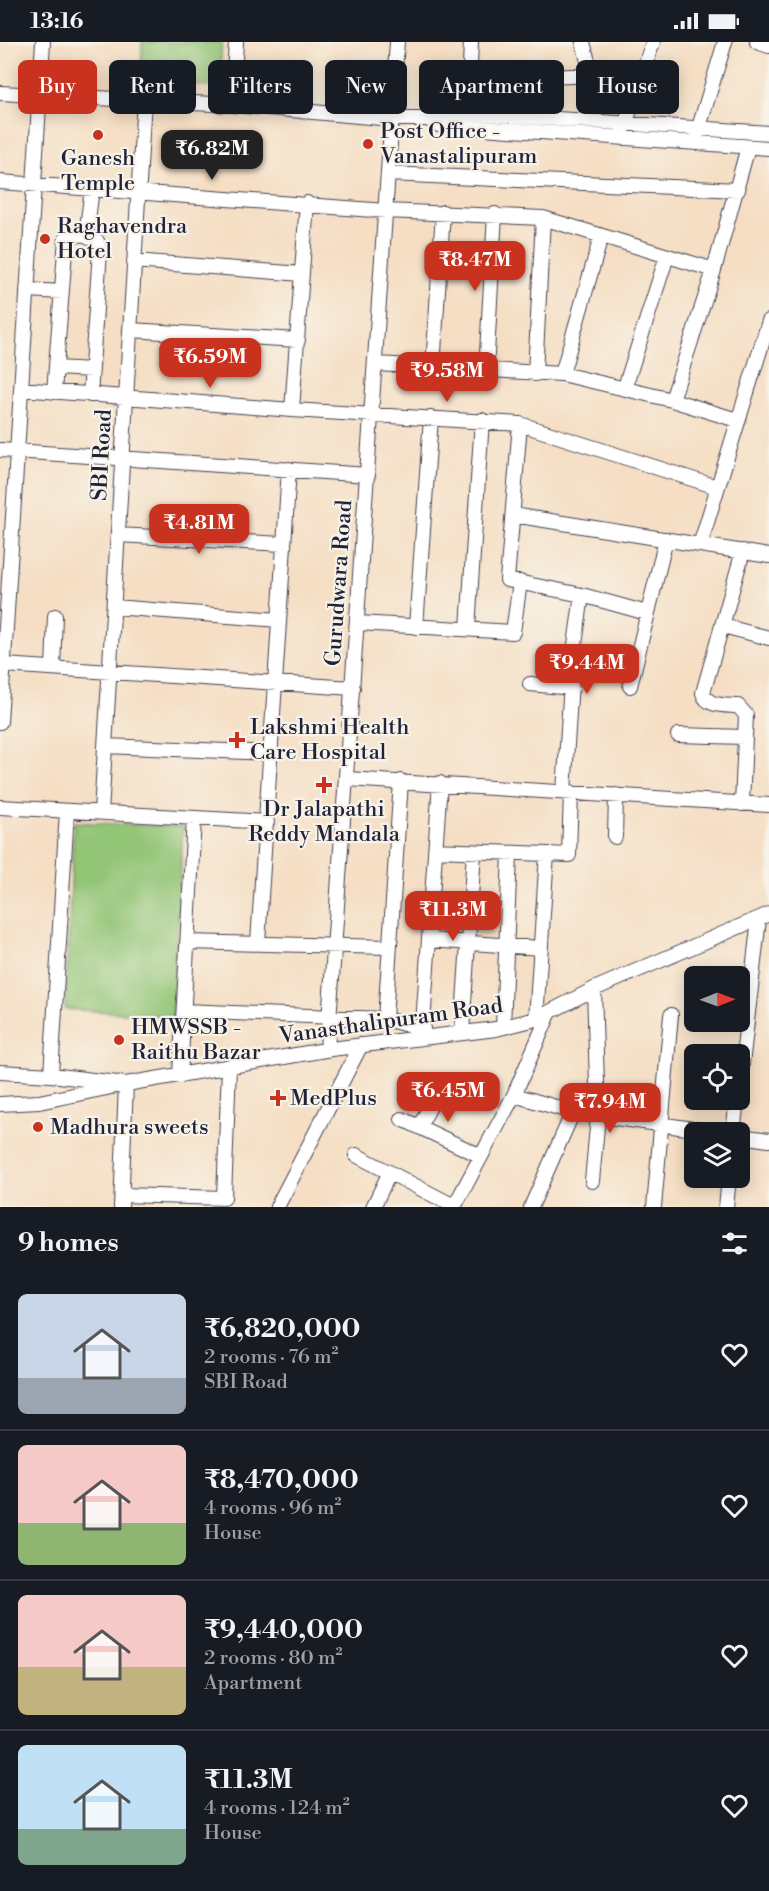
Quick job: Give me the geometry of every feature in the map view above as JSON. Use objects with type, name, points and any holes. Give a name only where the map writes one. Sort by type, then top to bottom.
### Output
[{"type":"street","points":[[42,60],[43,42]]},
{"type":"street","points":[[235,60],[236,42]]},
{"type":"street","name":"Gurudwara Road","points":[[327,1050],[398,42]]},
{"type":"street","points":[[470,60],[471,42]]},
{"type":"street","points":[[583,42],[588,60]]},
{"type":"street","points":[[647,60],[653,42]]},
{"type":"street","points":[[696,136],[725,42]]},
{"type":"street","points":[[757,42],[769,46]]},
{"type":"street","points":[[0,93],[18,94]]},
{"type":"street","points":[[313,112],[393,119],[428,119],[440,114]]},
{"type":"street","points":[[0,722],[4,664],[2,648],[6,536],[17,452],[39,114]]},
{"type":"street","name":"SBI Road","points":[[101,813],[143,114]]},
{"type":"street","points":[[482,114],[623,124],[748,147],[769,148]]},
{"type":"street","points":[[622,139],[623,124],[627,114]]},
{"type":"street","points":[[428,119],[439,125],[622,139],[769,133]]},
{"type":"street","points":[[672,400],[714,270],[738,190],[748,147]]},
{"type":"street","points":[[389,174],[738,190]]},
{"type":"street","points":[[0,182],[307,203],[386,211],[495,214],[543,218],[714,270]]},
{"type":"street","points":[[86,235],[92,189]]},
{"type":"street","points":[[292,410],[307,203]]},
{"type":"street","points":[[433,368],[443,212]]},
{"type":"street","points":[[486,371],[495,214]]},
{"type":"street","points":[[535,374],[543,218]]},
{"type":"street","points":[[54,392],[66,237],[69,234],[86,235],[97,242],[100,251],[90,395]]},
{"type":"street","points":[[562,374],[601,237]]},
{"type":"street","points":[[625,387],[667,256]]},
{"type":"street","points":[[134,261],[302,274]]},
{"type":"street","points":[[27,290],[62,292]]},
{"type":"street","points":[[700,545],[737,420],[765,348],[769,321]]},
{"type":"street","points":[[130,330],[298,340]]},
{"type":"street","points":[[376,364],[562,374],[625,387],[737,420]]},
{"type":"street","points":[[56,368],[92,370]]},
{"type":"street","points":[[21,389],[126,399],[520,424],[717,487]]},
{"type":"street","points":[[416,627],[431,418]]},
{"type":"street","points":[[468,628],[482,420]]},
{"type":"street","points":[[520,424],[507,580],[582,595],[647,613]]},
{"type":"street","points":[[0,450],[368,475]]},
{"type":"street","points":[[258,943],[272,753],[282,544],[289,469]]},
{"type":"street","points":[[513,515],[769,556]]},
{"type":"street","points":[[118,535],[282,544]]},
{"type":"street","points":[[630,686],[666,539]]},
{"type":"street","points":[[742,804],[746,715],[738,706],[710,703],[705,699],[704,693],[743,551]]},
{"type":"street","points":[[358,623],[513,632],[520,582]]},
{"type":"street","points":[[435,850],[568,855],[567,792],[572,688],[582,595]]},
{"type":"street","points":[[114,607],[279,620]]},
{"type":"street","points":[[53,668],[55,616]]},
{"type":"street","points":[[723,626],[769,638]]},
{"type":"street","points":[[4,664],[353,688]]},
{"type":"street","points":[[530,684],[572,688]]},
{"type":"street","points":[[678,735],[744,737]]},
{"type":"street","points":[[105,746],[272,753]]},
{"type":"street","points":[[347,779],[769,805]]},
{"type":"street","points":[[385,1019],[388,947],[401,781]]},
{"type":"street","points":[[184,1011],[385,1019],[422,1034],[440,783]]},
{"type":"street","points":[[615,837],[616,795]]},
{"type":"street","points":[[0,807],[267,822]]},
{"type":"street","points":[[51,1075],[67,811]]},
{"type":"street","points":[[180,1076],[194,818]]},
{"type":"street","points":[[462,1033],[474,852]]},
{"type":"street","points":[[503,1027],[510,854]]},
{"type":"street","points":[[356,1155],[454,1206],[514,1095],[543,1017],[541,948],[547,854]]},
{"type":"street","points":[[744,1044],[755,956],[764,916]]},
{"type":"street","name":"Vanasthalipuram Road","points":[[0,1104],[39,1102],[126,1084],[422,1034],[462,1033],[503,1027],[543,1017],[594,989],[764,916]]},
{"type":"street","points":[[429,940],[541,948]]},
{"type":"street","points":[[187,942],[388,947]]},
{"type":"street","points":[[755,956],[769,958]]},
{"type":"street","points":[[592,1181],[598,1116],[594,989]]},
{"type":"street","points":[[654,1207],[671,1016]]},
{"type":"street","points":[[277,1207],[361,1045]]},
{"type":"street","points":[[0,1072],[51,1075],[126,1084],[122,1201],[231,1199],[229,1067]]},
{"type":"street","points":[[419,1127],[443,1082]]},
{"type":"street","points":[[514,1095],[573,1112],[684,1128]]},
{"type":"street","points":[[531,1207],[573,1112]]},
{"type":"street","points":[[402,1119],[481,1156]]},
{"type":"street","points":[[750,1137],[769,1140]]},
{"type":"street","points":[[373,1207],[389,1174]]},
{"type":"street","points":[[726,1207],[728,1188]]},
{"type":"green space","points":[[142,42],[222,42],[221,60],[208,60],[208,86],[196,85],[196,60],[142,60]]},
{"type":"green space","points":[[74,822],[183,827],[173,1016],[65,1009]]},
{"type":"place","name":"Ganesh Temple","points":[[98,135]]},
{"type":"place","name":"Post Office - Vanastalipuram","points":[[368,144]]},
{"type":"place","name":"Raghavendra Hotel","points":[[45,239]]},
{"type":"place","name":"Lakshmi Health Care Hospital","points":[[237,740]]},
{"type":"place","name":"Dr Jalapathi Reddy Mandala","points":[[324,785]]},
{"type":"place","name":"HMWSSB - Raithu Bazar","points":[[119,1040]]},
{"type":"place","name":"MedPlus","points":[[278,1098]]},
{"type":"place","name":"Madhura sweets","points":[[38,1127]]}]
